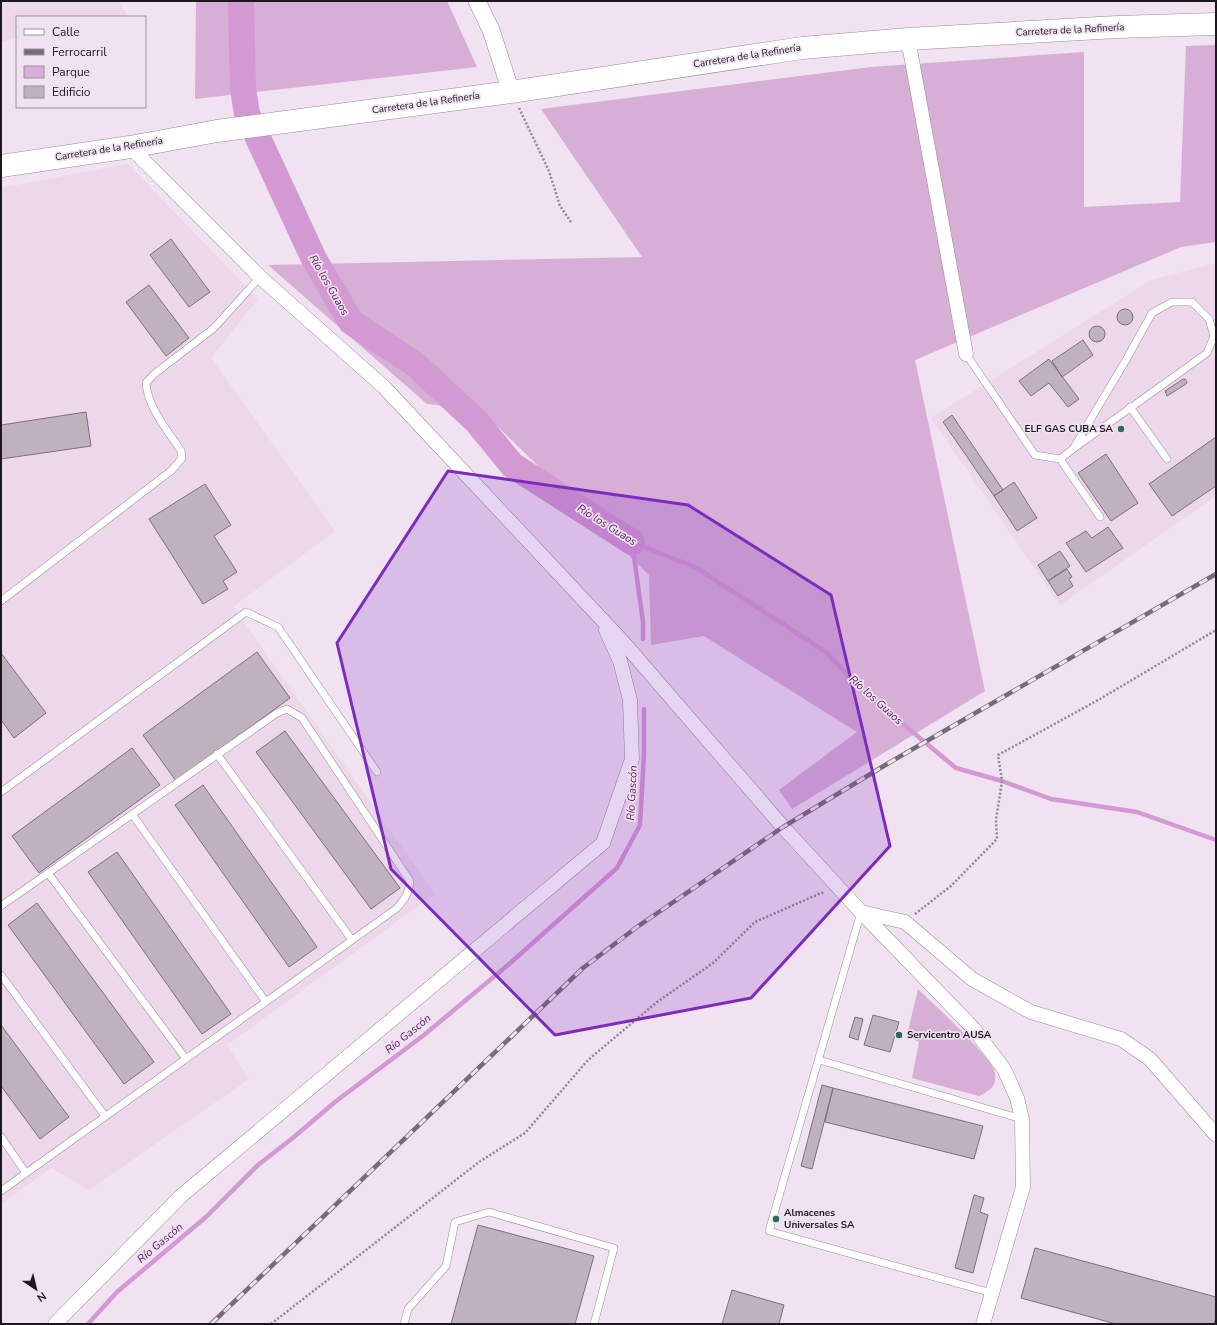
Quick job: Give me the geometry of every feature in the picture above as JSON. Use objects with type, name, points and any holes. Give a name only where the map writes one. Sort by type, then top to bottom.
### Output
[{"type":"main road","name":"Carretera de la Refinería","points":[[1,166],[130,147],[217,131],[511,92],[802,48],[908,39],[1117,27],[1216,24]]},
{"type":"street","points":[[477,1],[491,30],[511,92]]},
{"type":"street","points":[[908,39],[966,354]]},
{"type":"street","points":[[130,147],[260,277],[384,387],[623,642],[784,827],[861,912],[973,1028],[1004,1069],[1017,1098],[1022,1119],[1022,1187],[983,1324]]},
{"type":"street","points":[[55,1324],[181,1196],[603,843],[632,759],[630,700],[620,661],[599,617]]},
{"type":"street","points":[[861,912],[905,922],[972,979],[1031,1012],[1121,1039],[1150,1059],[1216,1136]]},
{"type":"lane","points":[[1,601],[172,470],[182,458],[182,451],[158,414],[147,393],[146,383],[153,375],[214,328],[260,277]]},
{"type":"lane","points":[[1060,459],[1130,407],[1207,353],[1214,336],[1209,319],[1192,302],[1172,302],[1152,312],[1122,367],[1073,449]]},
{"type":"lane","points":[[966,354],[1035,455],[1060,459],[1100,517]]},
{"type":"lane","points":[[1130,407],[1167,459]]},
{"type":"lane","points":[[1,792],[246,612],[278,627],[377,772]]},
{"type":"lane","points":[[1,906],[277,713],[288,709],[302,718],[410,881],[409,890],[406,897],[397,908],[1,1191]]},
{"type":"lane","points":[[218,754],[352,940]]},
{"type":"lane","points":[[132,814],[266,1002]]},
{"type":"lane","points":[[48,873],[186,1059]]},
{"type":"lane","points":[[861,912],[769,1231],[992,1293]]},
{"type":"lane","points":[[1,975],[105,1116]]},
{"type":"lane","points":[[819,1060],[1022,1119]]},
{"type":"lane","points":[[1,1137],[26,1172]]},
{"type":"lane","points":[[404,1324],[408,1308],[446,1266],[455,1222],[489,1212],[614,1248],[594,1324]]},
{"type":"path","points":[[511,92],[549,171],[560,206],[571,222]]},
{"type":"path","points":[[905,922],[951,886],[997,839],[996,820],[1002,781],[998,755],[1106,695],[1216,630]]},
{"type":"path","points":[[271,1324],[479,1162],[524,1133],[588,1060],[657,1002],[713,962],[755,922],[821,893],[845,894]]},
{"type":"highlighted area","points":[[448,471],[688,505],[831,595],[890,846],[751,998],[555,1035],[391,869],[337,643]]},
{"type":"shaded area","points":[[1,1],[118,1],[128,16],[16,16],[16,38],[1,42]]},
{"type":"shaded area","points":[[128,164],[258,299],[211,358],[335,531],[233,607],[435,894],[227,1045],[249,1079],[89,1190],[51,1168],[1,1204],[1,188]]},
{"type":"shaded area","points":[[1216,263],[1216,496],[1060,605],[931,418],[1151,280]]},
{"type":"green space","points":[[196,1],[447,1],[477,67],[195,99]]},
{"type":"green space","points":[[1216,45],[1216,242],[1181,247],[915,360],[985,691],[792,809],[779,790],[857,732],[704,636],[651,645],[649,575],[481,410],[427,404],[268,265],[642,257],[541,109],[871,67],[1084,52],[1084,207],[1180,202],[1186,46]]},
{"type":"green space","points":[[918,989],[974,1044],[992,1066],[995,1073],[995,1082],[992,1088],[979,1096],[912,1078],[919,1042],[907,1036]]},
{"type":"building","points":[[171,239],[210,292],[189,307],[150,255]]},
{"type":"building","points":[[149,285],[189,338],[166,356],[126,302]]},
{"type":"building","points":[[1125,309],[1131,311],[1133,317],[1131,323],[1125,325],[1119,323],[1117,317],[1119,311]]},
{"type":"building","points":[[1097,326],[1103,328],[1105,334],[1103,340],[1097,342],[1091,340],[1089,334],[1091,328]]},
{"type":"building","points":[[1083,340],[1093,355],[1062,377],[1052,361]]},
{"type":"building","points":[[1049,359],[1079,399],[1068,407],[1049,383],[1031,396],[1019,381]]},
{"type":"building","points":[[1183,379],[1187,382],[1186,384],[1167,396],[1165,391]]},
{"type":"building","points":[[86,412],[91,446],[1,459],[1,425]]},
{"type":"building","points":[[952,415],[1003,490],[994,496],[943,422]]},
{"type":"building","points":[[1216,437],[1216,486],[1172,516],[1149,484]]},
{"type":"building","points":[[1106,454],[1138,503],[1111,521],[1078,473]]},
{"type":"building","points":[[1014,482],[1037,518],[1017,531],[994,496]]},
{"type":"building","points":[[205,484],[231,525],[214,536],[237,572],[223,581],[228,589],[203,604],[149,519]]},
{"type":"building","points":[[1108,527],[1123,548],[1086,572],[1066,543],[1086,531],[1092,538]]},
{"type":"building","points":[[1060,551],[1070,566],[1048,581],[1038,565]]},
{"type":"building","points":[[1067,569],[1072,577],[1069,579],[1073,586],[1058,596],[1048,581]]},
{"type":"building","points":[[257,652],[290,698],[176,781],[143,735]]},
{"type":"building","points":[[1,653],[46,713],[14,738],[1,720]]},
{"type":"building","points":[[285,731],[400,888],[371,909],[256,752]]},
{"type":"building","points":[[132,748],[160,785],[39,873],[12,836]]},
{"type":"building","points":[[203,785],[317,947],[289,967],[175,805]]},
{"type":"building","points":[[117,852],[231,1014],[202,1034],[88,872]]},
{"type":"building","points":[[37,903],[154,1062],[124,1084],[8,925]]},
{"type":"building","points":[[873,1015],[899,1022],[890,1052],[864,1045]]},
{"type":"building","points":[[855,1017],[863,1019],[858,1040],[849,1037]]},
{"type":"building","points":[[1,1025],[69,1117],[40,1139],[1,1086]]},
{"type":"building","points":[[822,1085],[833,1088],[812,1169],[801,1166]]},
{"type":"building","points":[[833,1088],[983,1126],[974,1159],[825,1122]]},
{"type":"building","points":[[974,1195],[984,1198],[980,1212],[988,1215],[973,1273],[955,1268]]},
{"type":"building","points":[[478,1225],[594,1256],[575,1324],[451,1324]]},
{"type":"building","points":[[1035,1248],[1216,1297],[1216,1317],[1214,1324],[1116,1324],[1021,1298]]},
{"type":"building","points":[[732,1290],[784,1305],[779,1324],[722,1324]]},
{"type":"waterway","name":"Río los Guaos","points":[[241,1],[243,89],[247,114],[314,259],[351,322],[416,365],[477,422],[512,465],[632,542]]},
{"type":"waterway","name":"Río los Guaos","points":[[643,639],[643,622],[632,542],[697,568],[827,653],[862,690],[956,768],[1002,781],[1051,799],[1137,812],[1216,840]]},
{"type":"waterway","name":"Río Gascón","points":[[88,1324],[117,1292],[206,1217],[258,1165],[335,1102],[424,1035],[508,965],[617,868],[640,825],[644,754],[644,709]]},
{"type":"railway","points":[[211,1324],[583,968],[637,927],[783,827],[887,764],[1216,574]]},
{"type":"place","name":"ELF GAS CUBA SA","points":[[1121,429]]},
{"type":"place","name":"Servicentro AUSA","points":[[899,1035]]},
{"type":"place","name":"Almacenes Universales SA","points":[[776,1219]]}]
